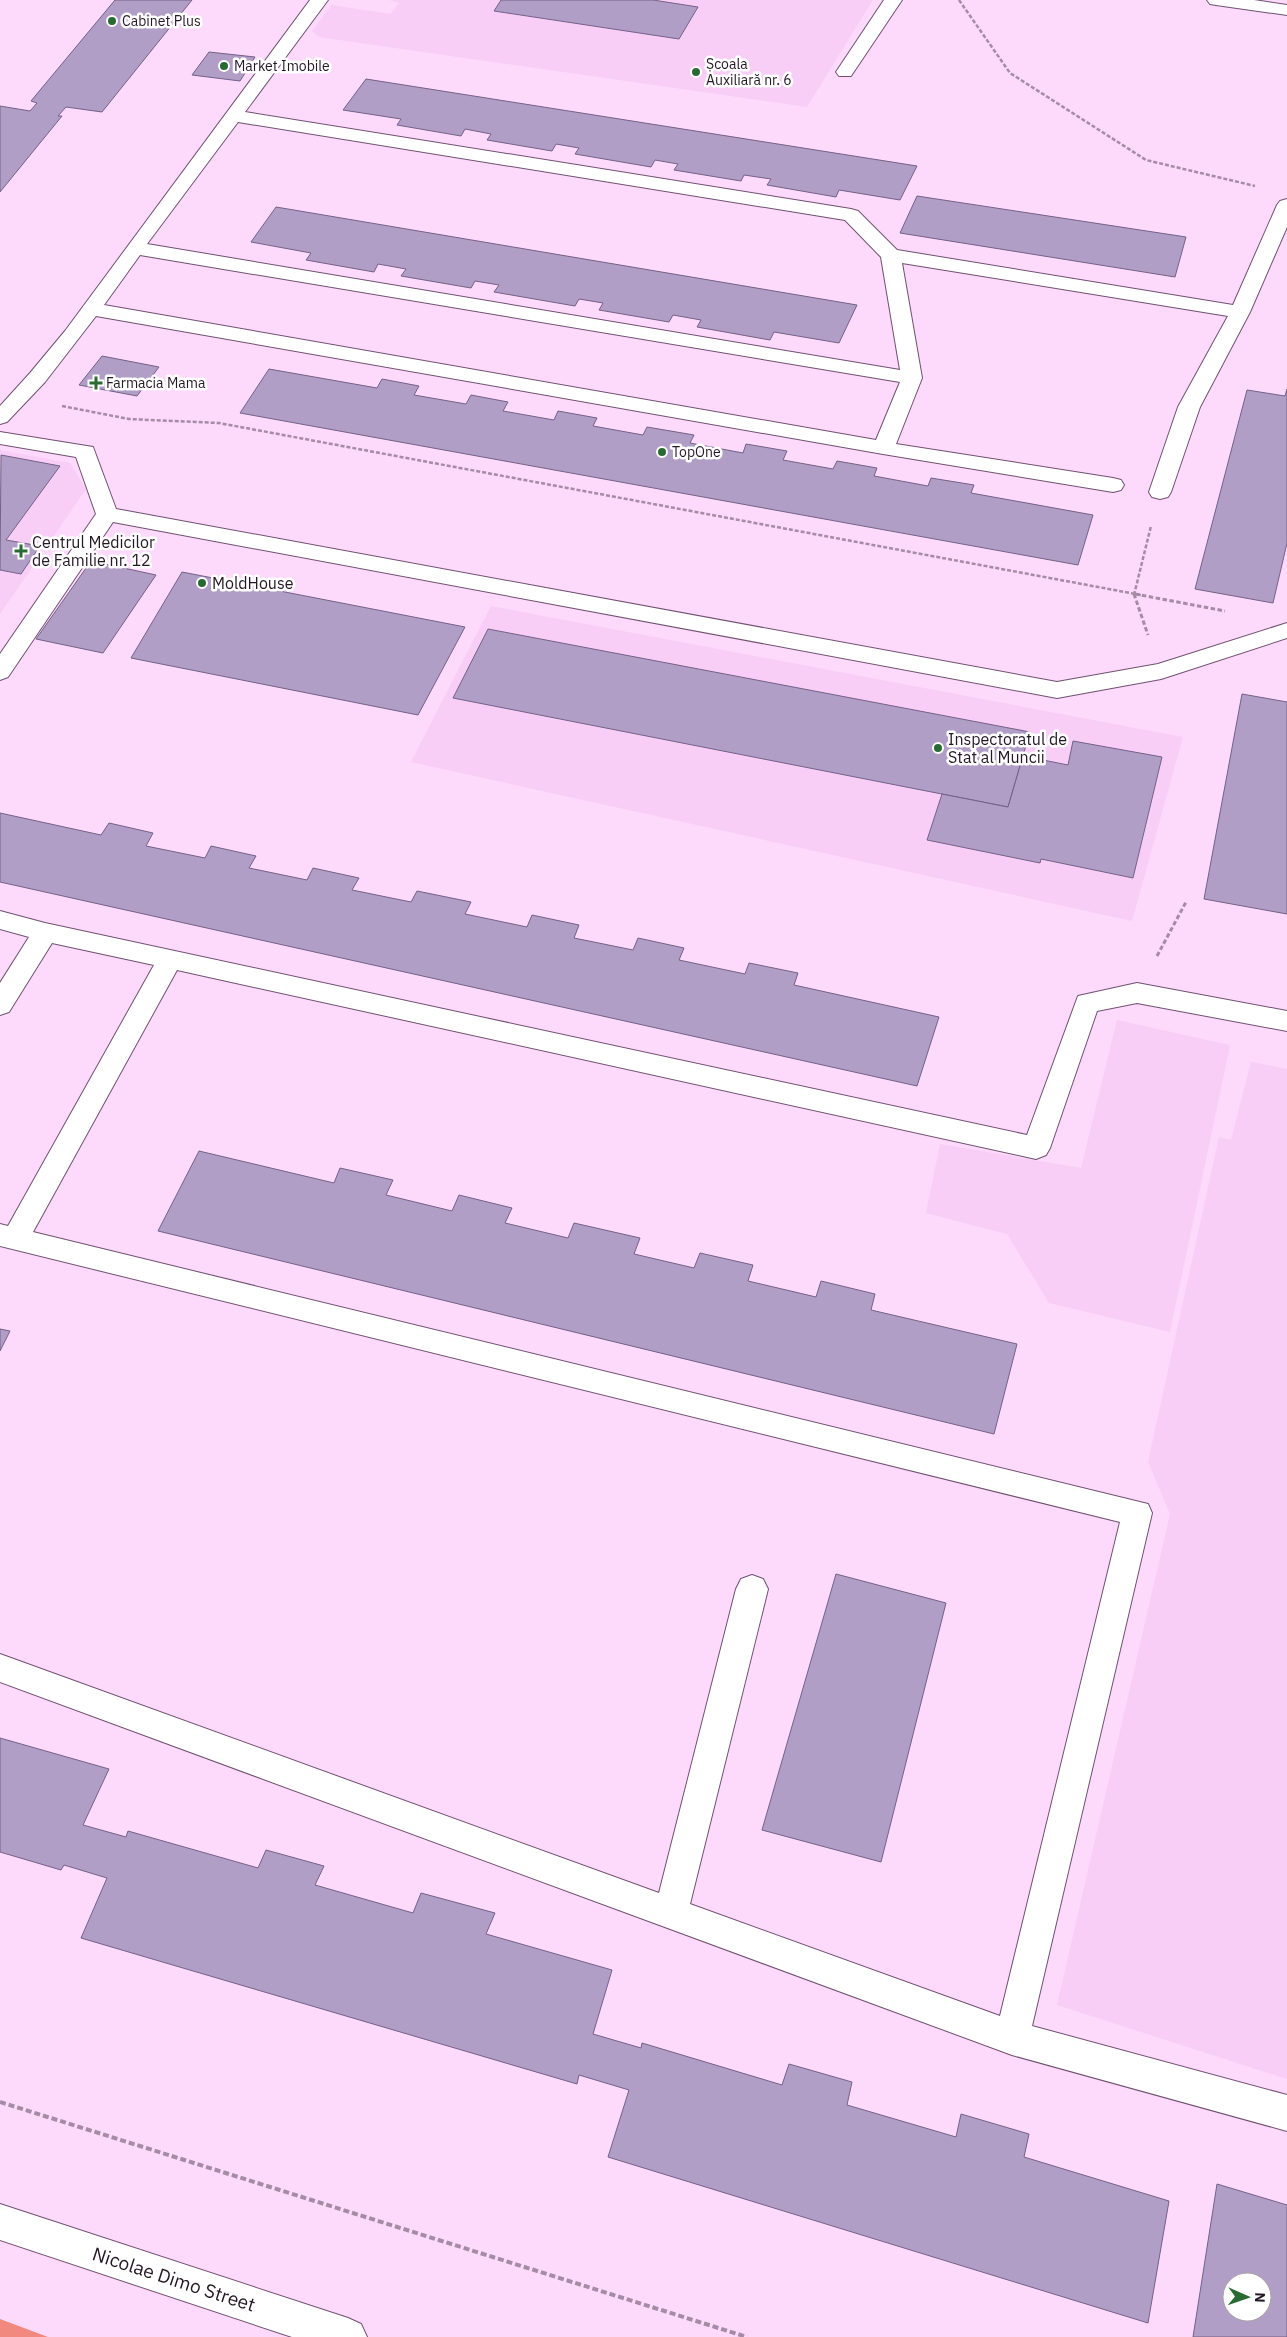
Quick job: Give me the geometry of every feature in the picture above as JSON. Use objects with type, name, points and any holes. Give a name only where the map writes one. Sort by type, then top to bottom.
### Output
[{"type":"main road","points":[[0,418],[21,397],[93,308],[135,248],[319,0]]},
{"type":"main road","points":[[845,72],[893,0]]},
{"type":"main road","points":[[1216,0],[1287,10]]},
{"type":"main road","points":[[233,116],[851,215],[891,254],[1240,312]]},
{"type":"main road","points":[[1160,492],[1189,407],[1240,312],[1287,206]]},
{"type":"main road","points":[[135,248],[912,378]]},
{"type":"main road","points":[[883,448],[912,378],[891,254]]},
{"type":"main road","points":[[93,308],[883,448],[1113,485]]},
{"type":"main road","points":[[0,438],[85,452],[107,514]]},
{"type":"main road","points":[[107,514],[1056,690],[1161,671],[1287,630]]},
{"type":"main road","points":[[0,672],[107,514]]},
{"type":"main road","points":[[0,920],[45,932],[1036,1148],[1087,1003],[1137,993],[1287,1021]]},
{"type":"main road","points":[[0,1004],[45,932]]},
{"type":"main road","points":[[170,959],[7,1237],[1137,1512],[1012,2038]]},
{"type":"main road","points":[[671,1913],[752,1589]]},
{"type":"main road","points":[[0,1668],[1012,2038],[1287,2113]]},
{"type":"main road","name":"Nicolae Dimo Street","points":[[0,2222],[348,2337]]},
{"type":"path","points":[[959,0],[1010,72],[1146,160],[1259,187]]},
{"type":"path","points":[[21,397],[129,419],[219,424],[1230,612]]},
{"type":"path","points":[[1160,492],[1134,594],[1161,671]]},
{"type":"path","points":[[1137,993],[1186,902]]},
{"type":"path","points":[[0,2102],[747,2337]]},
{"type":"shaded area","name":"Școala Auxiliară nr. 6","points":[[389,0],[873,0],[807,107],[319,37],[312,31],[332,5],[390,14],[399,3]]},
{"type":"shaded area","name":"Centrul Medicilor de Familie nr. 12","points":[[0,450],[70,463],[86,489],[0,614]]},
{"type":"shaded area","points":[[491,606],[1183,737],[1132,921],[411,762]]},
{"type":"shaded area","points":[[1117,1020],[1230,1045],[1170,1332],[1049,1303],[1007,1234],[926,1213],[940,1144],[1081,1168]]},
{"type":"shaded area","points":[[1251,1062],[1287,1069],[1287,2079],[1057,2005],[1170,1514],[1148,1462],[1219,1137],[1231,1140]]},
{"type":"shaded area","points":[[0,2319],[48,2337],[0,2337]]},
{"type":"building","points":[[115,0],[192,0],[102,112],[66,107],[58,116],[62,116],[0,192],[0,106],[30,111],[37,103],[31,101]]},
{"type":"building","points":[[501,0],[653,0],[698,7],[679,39],[494,11]]},
{"type":"building","name":"Market Imobile","points":[[209,52],[255,57],[240,81],[192,75]]},
{"type":"building","points":[[366,79],[917,166],[900,200],[839,190],[836,197],[767,185],[771,179],[744,175],[741,181],[674,170],[678,164],[655,160],[651,167],[575,154],[579,148],[556,144],[552,151],[487,140],[491,134],[465,129],[461,136],[397,125],[401,119],[343,110]]},
{"type":"building","points":[[917,196],[1186,237],[1175,277],[900,233]]},
{"type":"building","points":[[276,207],[857,305],[839,343],[774,332],[770,340],[697,327],[701,320],[673,315],[669,322],[599,310],[603,303],[579,299],[575,306],[494,292],[499,285],[475,281],[471,288],[401,276],[406,269],[378,264],[374,272],[306,260],[311,253],[251,242]]},
{"type":"building","points":[[102,356],[159,367],[137,396],[79,385]]},
{"type":"building","points":[[269,369],[377,388],[382,379],[419,386],[414,395],[466,404],[471,395],[508,402],[503,411],[554,420],[558,411],[597,418],[593,426],[643,435],[647,427],[694,435],[690,443],[743,453],[746,444],[787,451],[783,460],[833,469],[837,461],[877,468],[874,476],[928,486],[931,478],[974,485],[971,493],[1093,515],[1078,565],[240,413]]},
{"type":"building","points":[[1287,389],[1287,543],[1273,603],[1195,589],[1247,390],[1285,396]]},
{"type":"building","points":[[1,455],[60,466],[6,540],[40,546],[21,574],[0,570]]},
{"type":"building","points":[[91,561],[156,575],[103,653],[36,639]]},
{"type":"building","points":[[182,572],[465,627],[418,715],[131,658]]},
{"type":"building","points":[[488,629],[1030,732],[1008,807],[453,698]]},
{"type":"building","points":[[1242,694],[1287,702],[1287,914],[1204,899]]},
{"type":"building","points":[[1073,741],[1162,757],[1133,878],[1041,859],[1040,863],[927,840],[942,794],[1008,807],[1023,756],[1068,765]]},
{"type":"building","points":[[0,813],[101,835],[109,823],[153,833],[146,846],[205,858],[211,846],[256,856],[249,868],[307,880],[313,868],[359,878],[352,890],[411,902],[417,891],[471,902],[465,914],[527,927],[532,915],[579,925],[574,938],[633,950],[638,938],[684,948],[679,960],[745,974],[749,963],[798,973],[794,985],[939,1017],[917,1086],[0,882]]},
{"type":"building","points":[[199,1151],[334,1183],[340,1168],[393,1180],[386,1195],[452,1211],[459,1195],[512,1208],[505,1223],[568,1238],[574,1223],[640,1238],[634,1254],[694,1268],[700,1253],[753,1265],[748,1281],[816,1297],[821,1281],[875,1294],[871,1310],[1017,1344],[994,1434],[158,1231]]},
{"type":"building","points":[[0,1329],[10,1331],[0,1351]]},
{"type":"building","points":[[836,1574],[946,1603],[881,1862],[762,1830]]},
{"type":"building","points":[[0,1738],[109,1769],[83,1825],[126,1837],[128,1831],[258,1868],[266,1850],[324,1866],[315,1885],[413,1913],[421,1893],[495,1913],[486,1934],[612,1970],[593,2034],[641,2048],[642,2043],[782,2085],[789,2064],[852,2082],[847,2105],[956,2137],[961,2114],[1029,2134],[1024,2157],[1169,2201],[1148,2323],[608,2157],[629,2090],[579,2075],[577,2084],[81,1938],[107,1878],[64,1865],[61,1870],[0,1852]]},
{"type":"building","points":[[1217,2184],[1287,2205],[1287,2337],[1193,2337]]},
{"type":"place","name":"Cabinet Plus","points":[[112,21]]},
{"type":"place","name":"Market Imobile","points":[[224,66]]},
{"type":"place","name":"Școala Auxiliară nr. 6","points":[[696,72]]},
{"type":"place","name":"Farmacia Mama","points":[[96,383]]},
{"type":"place","name":"TopOne","points":[[662,452]]},
{"type":"place","name":"Centrul Medicilor de Familie nr. 12","points":[[21,551]]},
{"type":"place","name":"MoldHouse","points":[[202,583]]},
{"type":"place","name":"Inspectoratul de Stat al Muncii","points":[[938,748]]}]
